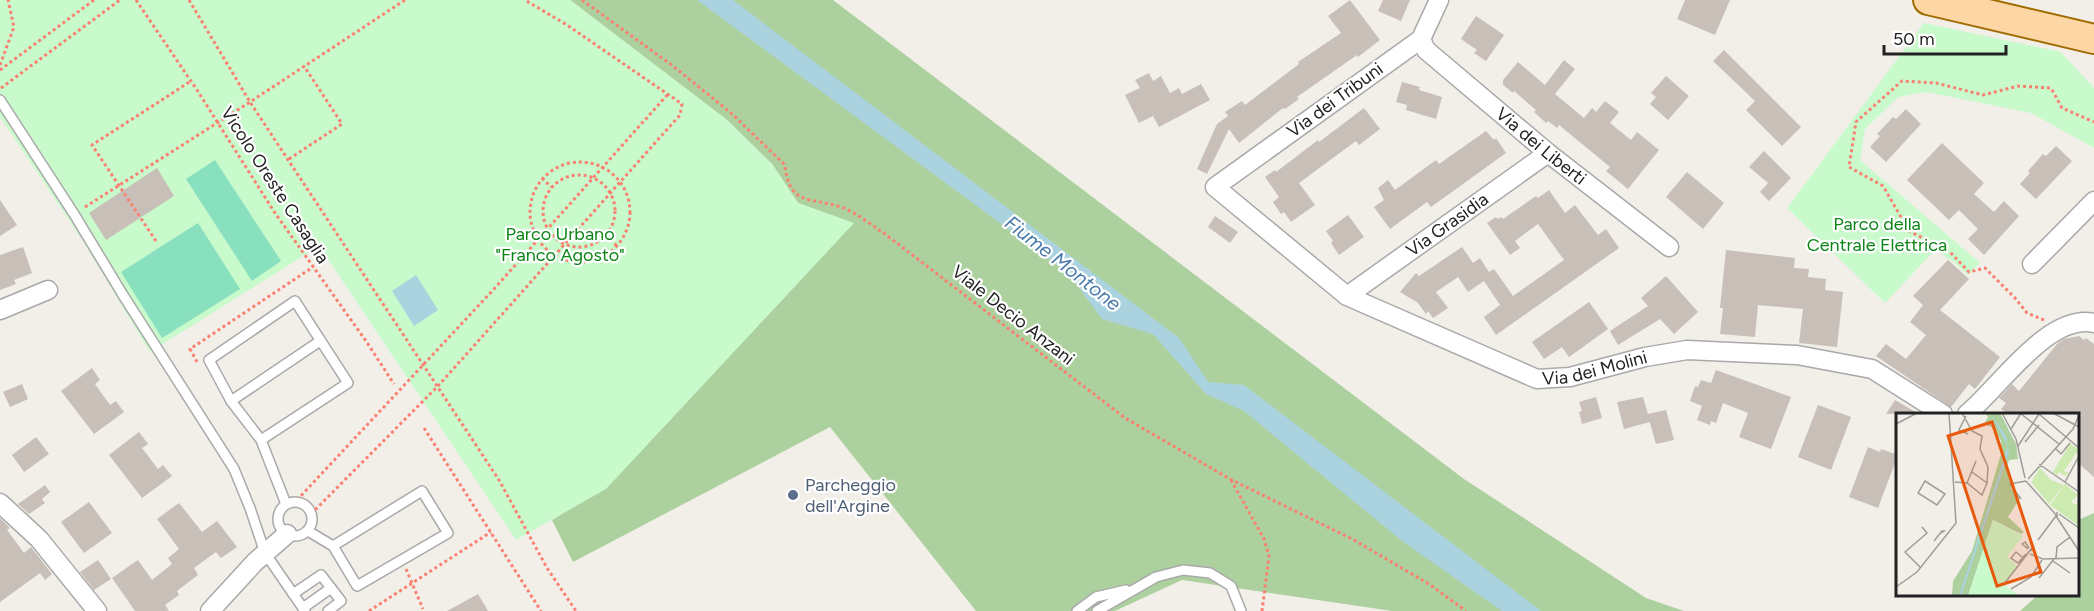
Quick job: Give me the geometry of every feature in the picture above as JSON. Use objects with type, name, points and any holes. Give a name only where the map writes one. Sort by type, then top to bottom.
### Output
[{"type":"main road","points":[[1928,0],[2094,39]]},
{"type":"street","name":"Via dei Tribuni","points":[[1215,187],[1421,39],[1439,0]]},
{"type":"street","name":"Via dei Liberti","points":[[1421,39],[1426,50],[1548,153],[1669,247]]},
{"type":"street","name":"Via Grasidia","points":[[1347,296],[1548,153]]},
{"type":"street","name":"Via dei Molini","points":[[1215,187],[1347,296],[1537,379],[1570,376],[1645,357],[1687,350],[1797,355],[1872,369],[1942,413]]},
{"type":"street","points":[[2032,264],[2094,201]]},
{"type":"street","points":[[0,310],[48,290]]},
{"type":"street","points":[[1968,413],[2039,341],[2062,327],[2087,321],[2094,323]]},
{"type":"street","points":[[0,503],[39,539],[97,611]]},
{"type":"street","points":[[210,611],[265,553],[287,534]]},
{"type":"lane","points":[[0,99],[234,469],[265,553],[304,610],[331,588]]},
{"type":"lane","points":[[261,440],[348,383],[295,301],[209,360],[231,401],[261,440],[291,503]]},
{"type":"lane","points":[[231,401],[320,341]]},
{"type":"lane","points":[[308,531],[333,546],[357,586],[448,533],[422,491],[333,546]]},
{"type":"lane","points":[[291,503],[305,506],[311,514],[312,520],[308,531],[298,536],[287,534],[280,527],[278,517],[291,503]]},
{"type":"lane","points":[[1097,611],[1156,578],[1183,570],[1210,573],[1231,586],[1241,611]]},
{"type":"lane","points":[[293,594],[321,575],[341,601],[328,611]]},
{"type":"lane","points":[[1077,611],[1096,597],[1140,586]]},
{"type":"path","points":[[0,65],[14,27],[8,0]]},
{"type":"path","points":[[0,70],[94,0]]},
{"type":"path","points":[[0,89],[120,0]]},
{"type":"path","name":"Vicolo Oreste Casaglia","points":[[136,0],[275,213],[394,384]]},
{"type":"path","points":[[189,0],[250,102],[499,480],[548,568],[576,611]]},
{"type":"path","points":[[74,214],[405,0]]},
{"type":"path","points":[[311,514],[438,386],[680,115],[682,104],[567,25],[525,0]]},
{"type":"path","name":"Viale Decio Anzani","points":[[582,0],[673,66],[731,113],[785,165],[786,179],[793,192],[809,201],[843,208],[885,234],[1125,418],[1230,479],[1354,540],[1429,584],[1466,611]]},
{"type":"path","points":[[289,159],[342,124],[304,66]]},
{"type":"path","points":[[156,241],[92,145],[191,81]]},
{"type":"path","points":[[2062,327],[2027,313],[1986,268],[1969,272],[1950,252],[1909,231],[1883,186],[1849,167],[1854,133],[1856,122],[1902,81],[1936,83],[1983,95],[2018,86],[2051,88],[2062,108],[2094,122]]},
{"type":"path","points":[[291,503],[424,365],[668,94]]},
{"type":"path","points":[[577,161],[591,162],[603,167],[620,181],[627,194],[630,207],[625,234],[617,246],[594,260],[573,261],[554,255],[538,240],[532,228],[531,202],[535,189],[542,178],[564,164],[577,161]]},
{"type":"path","points":[[571,175],[593,177],[603,183],[610,192],[615,214],[612,225],[597,243],[586,247],[564,244],[554,238],[543,219],[546,197],[552,187],[571,175]]},
{"type":"path","points":[[542,178],[552,187]]},
{"type":"path","points":[[606,235],[617,246]]},
{"type":"path","points":[[424,428],[541,611]]},
{"type":"path","points":[[1230,479],[1264,539],[1269,556],[1262,611]]},
{"type":"path","points":[[369,611],[491,532]]},
{"type":"path","points":[[413,582],[423,609]]},
{"type":"green space","name":"Parco Urbano \"Franco Agosto\"","points":[[0,0],[570,0],[727,120],[772,164],[798,203],[854,223],[606,489],[516,540],[319,246],[150,352],[79,235],[0,117]]},
{"type":"green space","points":[[570,0],[833,0],[1464,479],[1646,598],[1684,611],[1392,611],[1182,580],[1115,611],[976,611],[830,427],[573,562],[552,520],[610,484],[853,223],[798,203],[772,164],[727,120]]},
{"type":"green space","name":"Parco della Centrale Elettrica","points":[[1924,23],[2061,52],[2094,88],[2094,148],[2031,113],[1927,92],[1898,97],[1865,129],[1860,160],[1980,263],[1968,275],[1954,262],[1935,250],[1885,303],[1787,208]]},
{"type":"green space","points":[[215,160],[281,261],[252,281],[186,179]]},
{"type":"green space","points":[[198,223],[240,289],[162,338],[121,272]]},
{"type":"green space","points":[[2094,513],[2094,611],[2020,611],[2037,596],[2079,596],[2079,520]]},
{"type":"water","name":"Fiume Montone","points":[[697,0],[733,0],[1179,338],[1208,382],[1244,385],[1541,611],[1502,611],[1402,541],[1244,411],[1206,394],[1153,334],[1102,319],[1068,273]]},
{"type":"water","points":[[416,275],[438,310],[414,326],[392,291]]},
{"type":"building","points":[[1350,0],[1380,40],[1297,97],[1299,99],[1285,109],[1283,108],[1239,143],[1229,129],[1207,174],[1197,169],[1217,124],[1228,116],[1225,112],[1242,101],[1245,105],[1299,64],[1298,62],[1341,33],[1328,16]]},
{"type":"building","points":[[1383,0],[1410,0],[1401,21],[1378,11]]},
{"type":"building","points":[[1685,0],[1730,0],[1715,35],[1677,19]]},
{"type":"building","points":[[1476,16],[1504,35],[1486,61],[1474,53],[1477,50],[1461,39]]},
{"type":"building","points":[[1724,50],[1801,127],[1782,146],[1746,110],[1755,101],[1713,61]]},
{"type":"building","points":[[1564,60],[1575,69],[1555,94],[1584,118],[1592,108],[1596,112],[1605,101],[1619,112],[1610,123],[1631,140],[1637,132],[1659,150],[1628,189],[1606,171],[1610,167],[1559,125],[1557,128],[1548,121],[1546,123],[1534,112],[1536,110],[1514,91],[1513,93],[1503,85],[1503,80],[1518,62],[1545,85]]},
{"type":"building","points":[[1149,73],[1153,81],[1161,76],[1170,93],[1179,88],[1182,94],[1201,84],[1210,100],[1159,127],[1153,116],[1139,123],[1125,95],[1140,88],[1135,80]]},
{"type":"building","points":[[1666,76],[1689,96],[1668,120],[1650,104],[1656,97],[1651,93]]},
{"type":"building","points":[[1402,82],[1442,97],[1436,119],[1406,110],[1407,105],[1396,102]]},
{"type":"building","points":[[1364,108],[1380,129],[1359,145],[1356,141],[1299,183],[1315,205],[1291,222],[1284,212],[1281,214],[1273,202],[1279,197],[1265,177],[1275,170],[1276,172]]},
{"type":"building","points":[[1906,109],[1921,124],[1886,162],[1870,147],[1880,136],[1877,134],[1893,117],[1896,119]]},
{"type":"building","points":[[1486,131],[1494,140],[1496,138],[1506,153],[1431,207],[1427,202],[1390,229],[1374,207],[1384,200],[1378,188],[1388,180],[1395,190],[1436,160],[1439,164]]},
{"type":"building","points":[[1942,143],[1984,183],[1974,194],[1994,212],[2004,201],[2019,216],[1984,255],[1968,239],[1978,229],[1959,210],[1949,220],[1907,180]]},
{"type":"building","points":[[2056,146],[2072,161],[2036,199],[2020,184],[2043,154],[2046,156]]},
{"type":"building","points":[[1764,151],[1791,178],[1769,201],[1760,192],[1768,183],[1749,167]]},
{"type":"building","points":[[157,168],[174,196],[106,240],[89,213]]},
{"type":"building","points":[[1687,172],[1724,203],[1703,229],[1666,197]]},
{"type":"building","points":[[1549,190],[1565,213],[1575,205],[1598,235],[1606,229],[1619,248],[1496,335],[1484,317],[1500,305],[1484,281],[1468,292],[1458,277],[1436,292],[1448,308],[1433,318],[1428,311],[1426,314],[1418,303],[1400,292],[1416,273],[1419,276],[1462,247],[1473,263],[1480,258],[1489,272],[1494,269],[1513,296],[1564,260],[1538,224],[1515,241],[1520,248],[1510,255],[1487,223],[1496,217],[1503,219],[1536,196],[1538,198]]},
{"type":"building","points":[[0,200],[17,225],[0,236]]},
{"type":"building","points":[[1348,215],[1364,237],[1339,255],[1326,231]]},
{"type":"building","points":[[1215,216],[1238,232],[1230,243],[1208,227]]},
{"type":"building","points":[[23,247],[32,273],[14,280],[16,284],[0,290],[0,255]]},
{"type":"building","points":[[1726,250],[1795,258],[1794,268],[1809,269],[1808,277],[1826,279],[1825,290],[1843,292],[1837,347],[1799,343],[1803,309],[1758,305],[1755,337],[1720,334],[1723,308],[1720,308]]},
{"type":"building","points":[[1948,260],[1969,279],[1940,310],[2000,357],[1975,389],[1969,384],[1951,407],[1876,356],[1886,344],[1906,359],[1926,335],[1910,322],[1923,305],[1913,296]]},
{"type":"building","points":[[1666,276],[1698,312],[1674,334],[1660,319],[1618,345],[1610,331],[1648,306],[1641,298]]},
{"type":"building","points":[[1589,302],[1608,329],[1569,357],[1562,347],[1544,359],[1532,342]]},
{"type":"building","points":[[2079,336],[2094,344],[2094,477],[2079,464],[2079,413],[2007,413],[2001,409],[2006,403],[1999,398],[2012,384],[2019,391],[2057,344],[2064,339]]},
{"type":"building","points":[[92,368],[100,380],[95,384],[110,405],[116,401],[124,412],[94,434],[61,391]]},
{"type":"building","points":[[1716,370],[1791,397],[1771,449],[1739,437],[1748,413],[1723,403],[1716,423],[1711,421],[1710,425],[1697,420],[1702,406],[1690,401],[1695,386],[1698,387],[1701,380],[1711,383]]},
{"type":"building","points":[[22,384],[28,399],[10,407],[3,392]]},
{"type":"building","points":[[1596,397],[1602,418],[1582,424],[1579,402]]},
{"type":"building","points":[[1643,397],[1648,414],[1666,410],[1674,440],[1656,444],[1650,422],[1624,429],[1617,402]]},
{"type":"building","points":[[1895,400],[1917,413],[1896,413],[1886,414]]},
{"type":"building","points":[[1818,405],[1851,417],[1831,470],[1798,457]]},
{"type":"building","points":[[139,432],[148,444],[142,448],[158,469],[163,465],[172,476],[142,498],[109,455]]},
{"type":"building","points":[[36,437],[49,454],[24,472],[12,455]]},
{"type":"building","points":[[1868,447],[1880,452],[1881,449],[1896,454],[1896,460],[1878,508],[1849,497]]},
{"type":"building","points":[[45,485],[50,492],[42,499],[45,503],[29,514],[18,504]]},
{"type":"building","points":[[89,502],[112,533],[84,553],[61,522]]},
{"type":"building","points":[[179,503],[202,532],[217,521],[237,547],[221,558],[216,552],[194,568],[198,575],[177,591],[179,595],[165,605],[169,611],[135,611],[112,578],[138,560],[152,580],[172,564],[168,558],[179,549],[157,519]]},
{"type":"building","points":[[0,518],[10,528],[7,530],[24,553],[31,547],[52,574],[45,580],[40,573],[0,602]]},
{"type":"building","points":[[98,560],[111,579],[94,590],[80,572]]},
{"type":"building","points":[[478,594],[488,611],[447,611]]},
{"type":"place","name":"Parcheggio dell'Argine","points":[[793,495]]}]
